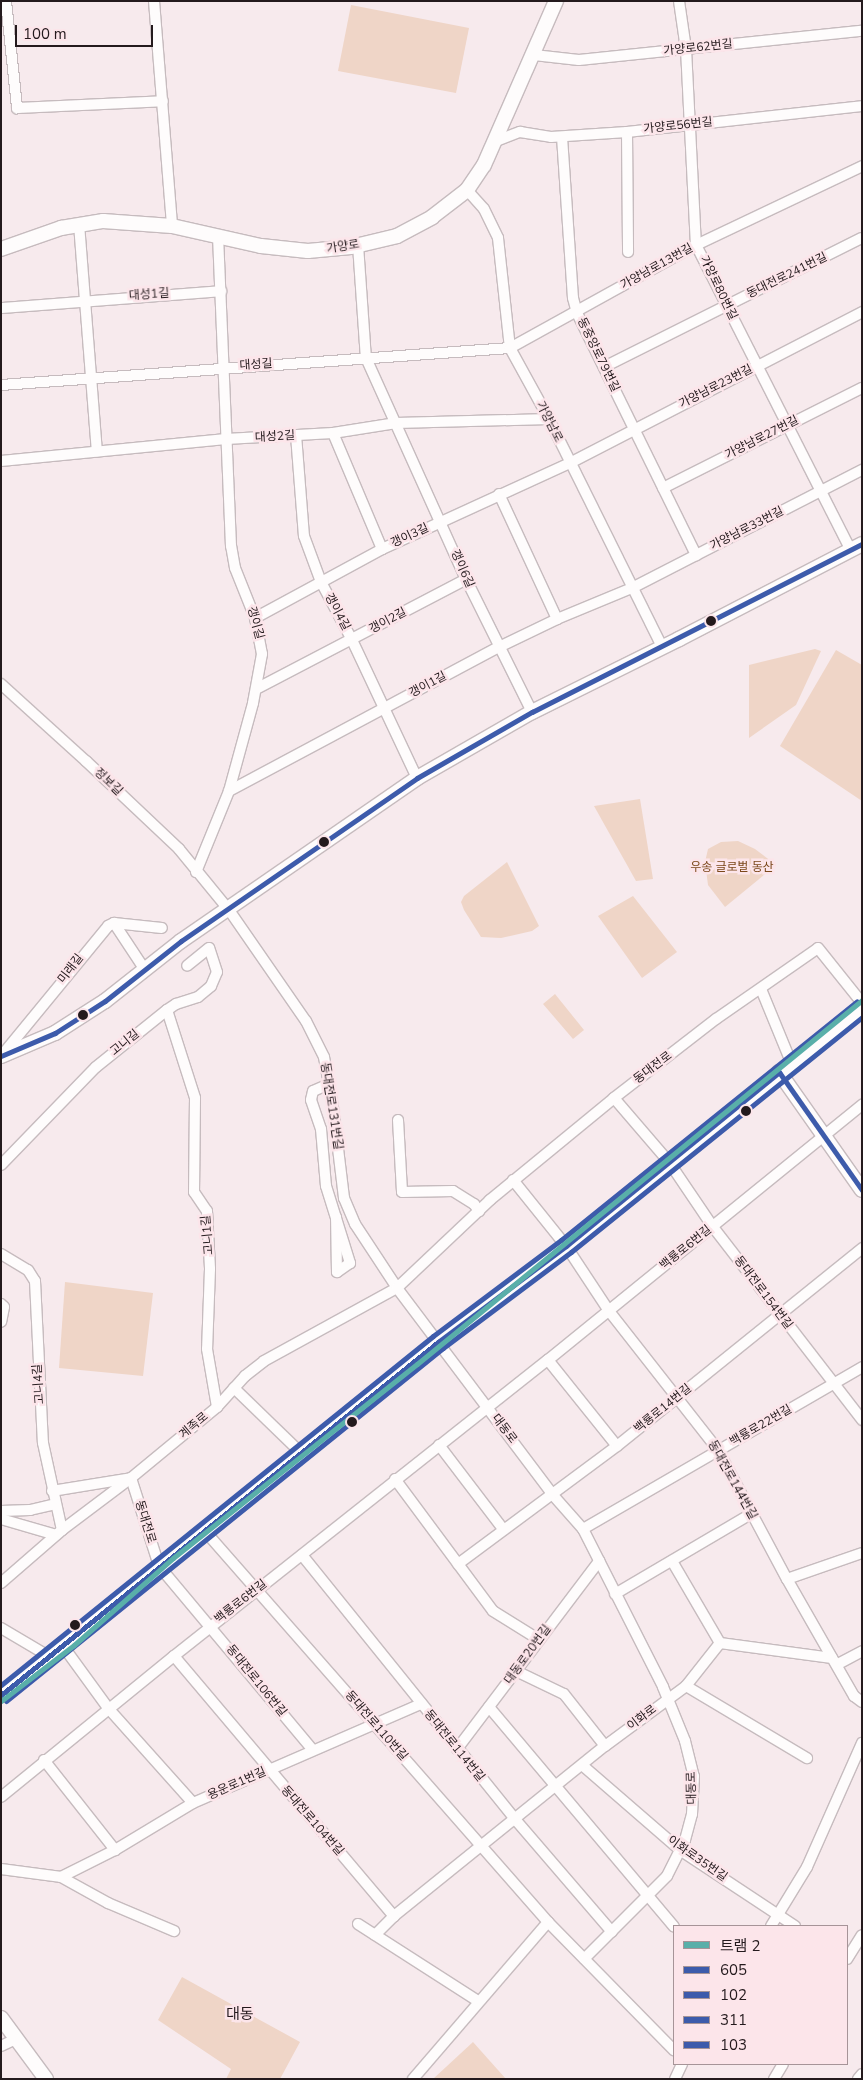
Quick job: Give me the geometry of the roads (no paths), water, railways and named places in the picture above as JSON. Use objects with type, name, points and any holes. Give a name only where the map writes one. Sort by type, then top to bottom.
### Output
[{"type":"street","points":[[6,1],[17,108],[163,101]]},
{"type":"street","points":[[154,1],[172,226]]},
{"type":"street","name":"가양로","points":[[1,249],[30,238],[79,224],[114,222],[172,226],[261,246],[308,251],[358,245],[397,236],[432,217],[467,190],[484,165],[534,55],[556,1]]},
{"type":"street","name":"가양로80번길","points":[[679,1],[686,49],[696,245],[820,492],[856,547]]},
{"type":"street","name":"가양로62번길","points":[[534,55],[579,60],[862,31]]},
{"type":"street","name":"가양로56번길","points":[[496,141],[520,132],[562,137],[627,132],[862,106]]},
{"type":"street","points":[[627,132],[628,252]]},
{"type":"street","name":"동중앙로79번길","points":[[562,137],[573,298],[577,313],[696,555]]},
{"type":"street","name":"가양남로13번길","points":[[510,348],[577,313],[696,245],[862,166]]},
{"type":"street","name":"가양남로","points":[[467,190],[484,209],[498,238],[510,348],[549,419],[662,647]]},
{"type":"street","points":[[79,224],[97,451]]},
{"type":"street","points":[[218,237],[224,368]]},
{"type":"street","name":"동대전로241번길","points":[[604,368],[862,238]]},
{"type":"street","points":[[358,245],[366,358]]},
{"type":"street","name":"대성1길","points":[[1,308],[85,300],[221,291]]},
{"type":"street","name":"가양남로23번길","points":[[570,463],[862,312]]},
{"type":"street","name":"대성길","points":[[1,385],[510,348]]},
{"type":"street","name":"갱이6길","points":[[366,358],[466,579],[532,712]]},
{"type":"street","name":"갱이길","points":[[196,872],[229,791],[256,689],[262,654],[255,618],[235,568],[231,546],[224,368]]},
{"type":"street","name":"가양남로27번길","points":[[663,488],[862,388]]},
{"type":"street","name":"대성2길","points":[[1,461],[226,439],[333,433],[396,423],[549,419]]},
{"type":"street","points":[[333,433],[382,549]]},
{"type":"street","name":"갱이4길","points":[[296,435],[304,536],[321,582],[352,640],[417,778]]},
{"type":"street","name":"갱이3길","points":[[255,618],[382,549],[570,463]]},
{"type":"street","name":"가양남로33번길","points":[[632,588],[862,470]]},
{"type":"street","points":[[499,494],[557,619]]},
{"type":"street","points":[[1,1056],[55,1033],[105,1001],[181,941],[229,910],[417,778],[532,712],[856,547]]},
{"type":"street","name":"갱이2길","points":[[256,689],[466,579]]},
{"type":"street","name":"갱이1길","points":[[229,791],[499,647],[557,619],[632,588]]},
{"type":"street","name":"정보길","points":[[1,684],[64,740],[178,849],[208,886]]},
{"type":"street","name":"동대전로131번길","points":[[208,886],[229,910],[306,1021],[324,1057],[344,1198],[355,1224],[398,1288],[438,1342]]},
{"type":"street","points":[[114,923],[145,970]]},
{"type":"street","points":[[114,923],[162,928]]},
{"type":"street","name":"미래길","points":[[1,1056],[98,935],[114,923]]},
{"type":"street","name":"고니길","points":[[1,1165],[96,1067],[167,1010],[176,1004],[198,997],[211,986],[217,972],[209,948],[187,966]]},
{"type":"street","name":"동대전로","points":[[1,1695],[438,1342],[566,1246],[862,1005],[818,948],[716,1019],[614,1098]]},
{"type":"street","points":[[761,989],[791,1062]]},
{"type":"street","name":"고니1길","points":[[167,1010],[195,1098],[194,1192],[207,1211],[208,1220],[210,1269],[207,1349],[217,1407]]},
{"type":"street","points":[[779,1072],[862,1190]]},
{"type":"street","points":[[329,1084],[313,1091],[311,1100],[321,1129],[326,1186],[336,1217]]},
{"type":"street","points":[[398,1288],[512,1180],[614,1098],[669,1162]]},
{"type":"street","name":"백룡로6번길","points":[[1,1797],[108,1708],[302,1555],[395,1478],[548,1360],[862,1105]]},
{"type":"street","points":[[398,1120],[402,1192],[453,1191],[474,1204],[479,1211]]},
{"type":"street","name":"동대전로154번길","points":[[669,1162],[713,1227],[833,1385],[862,1420]]},
{"type":"street","points":[[512,1180],[566,1246]]},
{"type":"street","name":"동대전로144번길","points":[[566,1246],[609,1310],[678,1396],[718,1450],[787,1579],[854,1696],[862,1702]]},
{"type":"street","name":"백룡로14번길","points":[[458,1564],[617,1446],[862,1248]]},
{"type":"street","name":"고니4길","points":[[1,1254],[28,1270],[35,1281],[43,1443],[59,1532]]},
{"type":"street","name":"계족로","points":[[1,1583],[59,1532],[131,1478],[217,1407],[234,1388],[264,1361],[398,1288]]},
{"type":"street","points":[[1,1304],[4,1307],[1,1322]]},
{"type":"street","name":"대동로","points":[[438,1342],[552,1494],[583,1529],[668,1699],[685,1741],[694,1776],[692,1814],[686,1840],[667,1876],[584,1959]]},
{"type":"street","points":[[548,1360],[617,1446]]},
{"type":"street","name":"백룡로22번길","points":[[583,1529],[862,1367]]},
{"type":"street","points":[[234,1388],[300,1452]]},
{"type":"street","points":[[439,1445],[503,1529]]},
{"type":"street","points":[[52,1491],[131,1478]]},
{"type":"street","name":"동대전로","points":[[131,1478],[159,1566]]},
{"type":"street","points":[[395,1478],[492,1610],[538,1639]]},
{"type":"street","points":[[1,1511],[30,1510],[55,1504]]},
{"type":"street","points":[[615,1594],[751,1514]]},
{"type":"street","points":[[1,1519],[59,1532]]},
{"type":"street","name":"동대전로110번길","points":[[204,1530],[548,1922],[673,2049]]},
{"type":"street","points":[[787,1579],[862,1553]]},
{"type":"street","name":"동대전로114번길","points":[[302,1555],[457,1749],[612,1932]]},
{"type":"street","name":"대동로20번길","points":[[457,1749],[598,1561]]},
{"type":"street","points":[[672,1561],[720,1643],[835,1661],[862,1651]]},
{"type":"street","name":"동대전로106번길","points":[[159,1566],[211,1626],[312,1750]]},
{"type":"street","points":[[1,1628],[50,1656]]},
{"type":"street","name":"이화로","points":[[375,1935],[394,1916],[514,1818],[605,1746],[686,1686],[720,1643]]},
{"type":"street","points":[[63,1646],[108,1708],[193,1803]]},
{"type":"street","name":"동대전로104번길","points":[[174,1656],[394,1916]]},
{"type":"street","points":[[516,1671],[564,1694],[605,1746]]},
{"type":"street","points":[[686,1686],[807,1758]]},
{"type":"street","name":"용운로1번길","points":[[62,1877],[115,1850],[193,1803],[421,1704]]},
{"type":"street","points":[[489,1707],[673,1926]]},
{"type":"street","points":[[772,1925],[807,1866],[862,1743]]},
{"type":"street","points":[[44,1760],[115,1850]]},
{"type":"street","name":"이화로35번길","points":[[582,1765],[680,1850],[794,1925]]},
{"type":"street","points":[[1,1869],[62,1877],[108,1904],[174,1931]]},
{"type":"street","points":[[413,2079],[478,2001],[548,1922]]},
{"type":"street","points":[[358,1924],[478,2001]]},
{"type":"street","points":[[848,1957],[855,1940]]},
{"type":"street","points":[[1,2018],[46,2079]]},
{"type":"street","points":[[1,2046],[16,2039]]},
{"type":"street","points":[[675,2079],[682,2065]]},
{"type":"street","points":[[774,2079],[782,2065]]},
{"type":"street","points":[[858,2079],[862,2074]]},
{"type":"tram line","name":"2","points":[[1,1701],[74,1645],[173,1558],[417,1364],[862,1000]]},
{"type":"district","name":"대동","points":[[240,2015]]},
{"type":"park label","name":"우송 글로벌 동산","points":[[732,868]]}]
